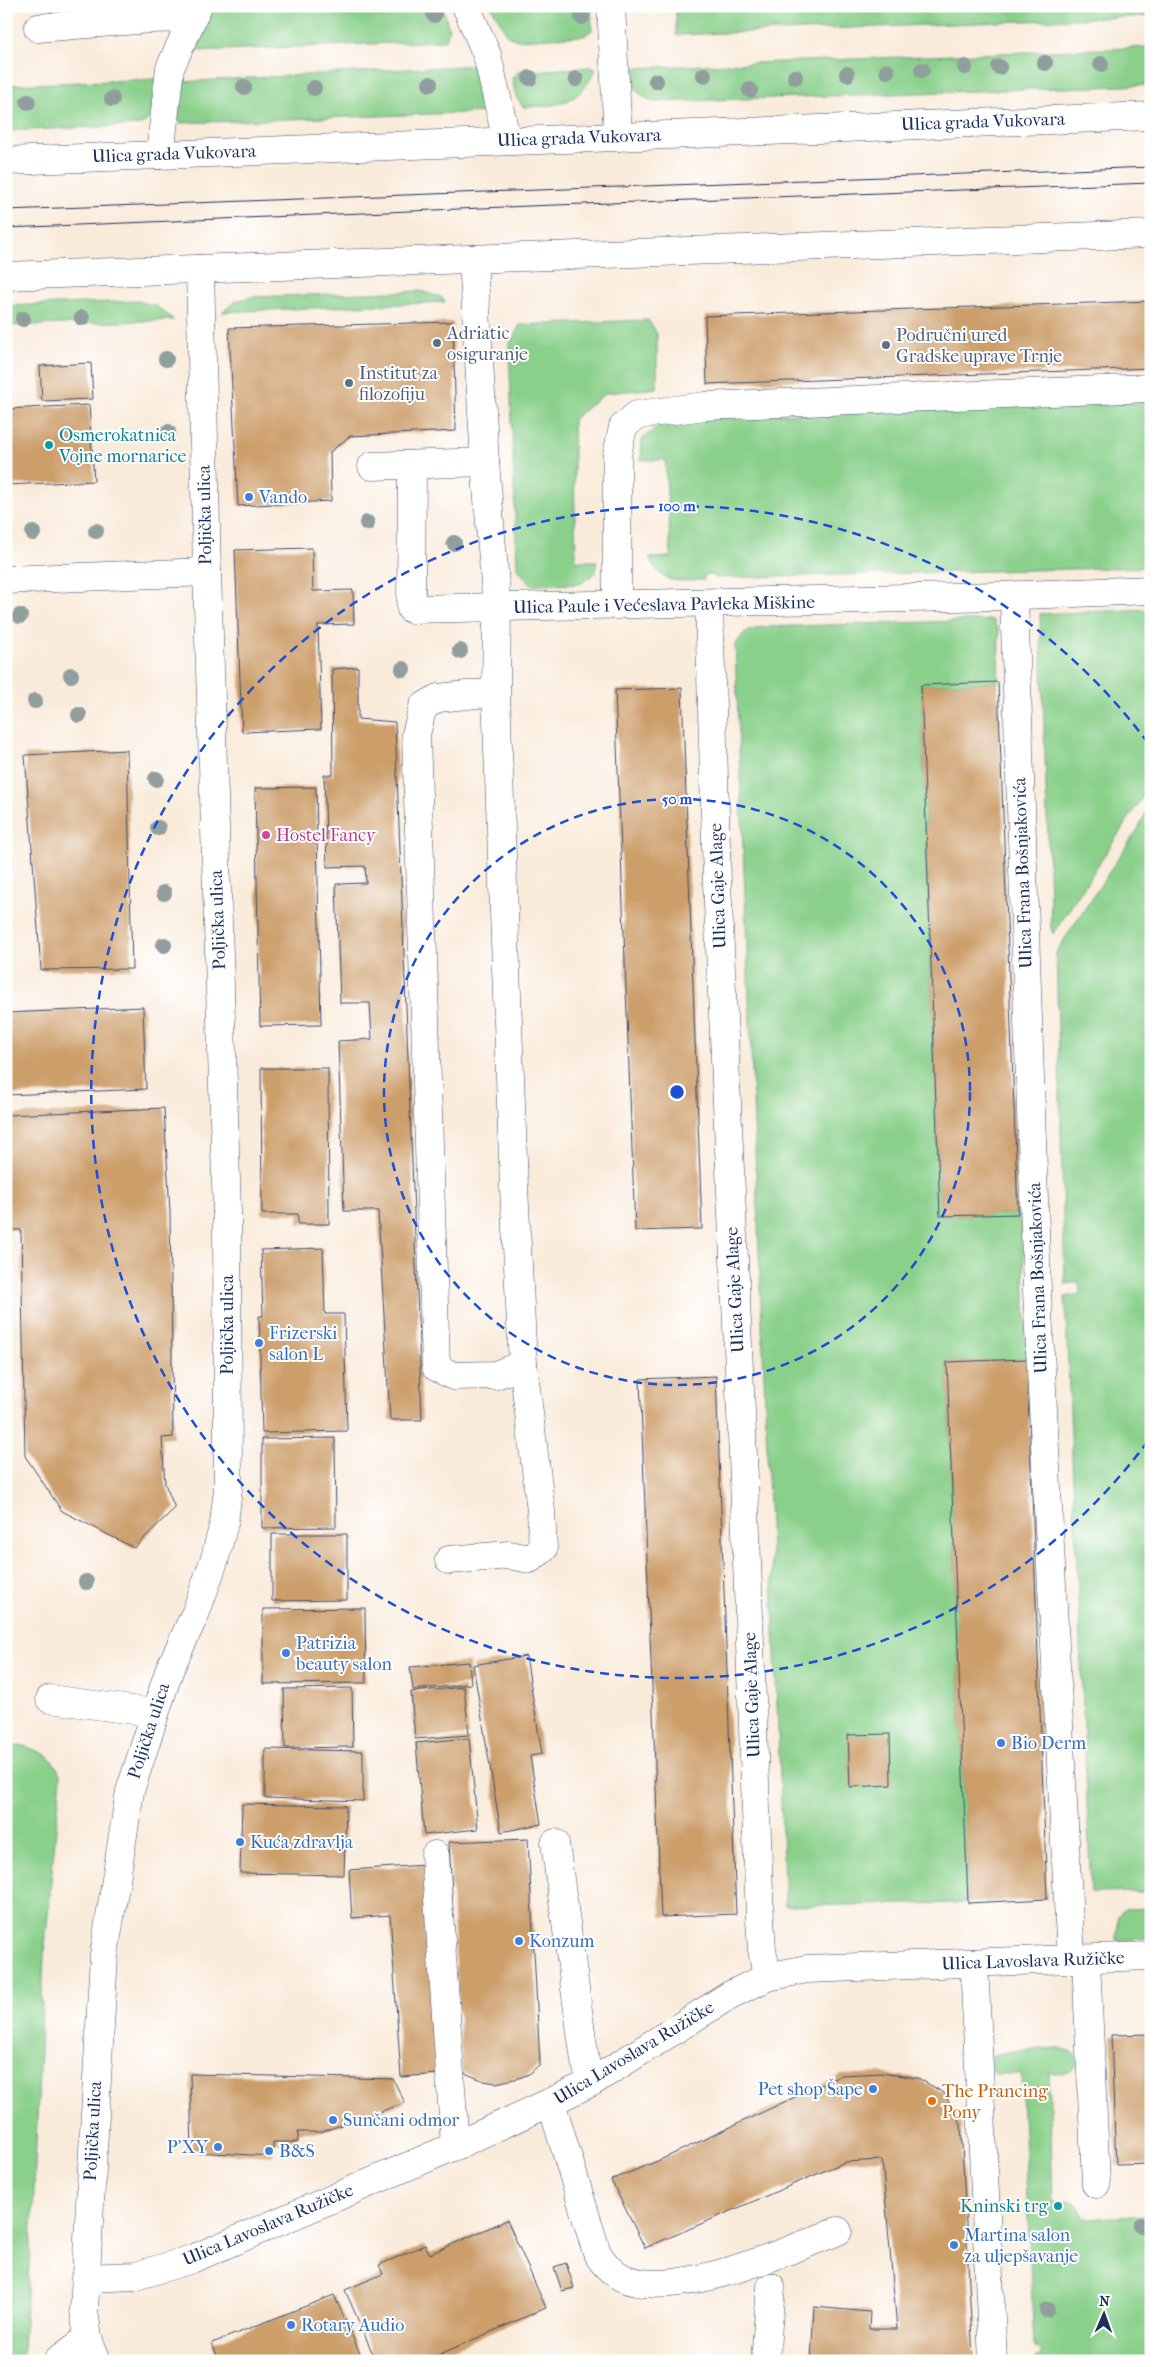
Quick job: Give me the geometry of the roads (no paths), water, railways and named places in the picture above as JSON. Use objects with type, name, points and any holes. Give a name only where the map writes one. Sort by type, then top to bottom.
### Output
[{"type":"street","points":[[466,6],[487,55],[507,141]]},
{"type":"street","points":[[611,6],[618,137]]},
{"type":"street","points":[[38,28],[150,19],[194,12]]},
{"type":"street","points":[[160,154],[170,68],[194,12]]},
{"type":"street","name":"Ulica grada Vukovara","points":[[6,161],[1151,116]]},
{"type":"street","points":[[6,276],[1151,234]]},
{"type":"street","name":"Ulica Paule i Većeslava Pavleka Miškine","points":[[473,259],[485,462],[497,609],[1014,596],[1151,590]]},
{"type":"street","name":"Poljička ulica","points":[[92,2349],[84,2310],[104,1955],[130,1790],[169,1671],[196,1612],[215,1558],[224,1523],[228,1489],[227,1213],[207,572],[200,269]]},
{"type":"street","points":[[617,605],[617,455],[623,427],[638,415],[705,406],[1151,388]]},
{"type":"street","points":[[372,466],[485,462]]},
{"type":"street","points":[[412,465],[410,609],[497,609],[496,692],[514,1187],[523,1364],[541,1511],[543,1549],[530,1560],[509,1556],[449,1560]]},
{"type":"street","points":[[6,580],[207,572]]},
{"type":"street","name":"Ulica Frana Bošnjakovića","points":[[1014,596],[1037,1291],[1079,1960],[1096,2184]]},
{"type":"street","name":"Ulica Gaje Alage","points":[[709,603],[718,892],[744,1469],[760,1920],[762,1950],[767,1977]]},
{"type":"street","points":[[496,692],[438,698],[423,707],[416,734],[436,1367],[454,1376],[496,1375],[523,1364]]},
{"type":"street","points":[[50,1699],[156,1713]]},
{"type":"street","points":[[555,1843],[584,2061],[592,2082]]},
{"type":"street","points":[[435,1855],[455,2146]]},
{"type":"street","name":"Ulica Lavoslava Ružičke","points":[[85,2278],[136,2276],[192,2259],[455,2146],[592,2082],[730,1995],[767,1977],[807,1969],[1151,1956]]},
{"type":"street","points":[[974,1963],[993,2361]]},
{"type":"street","points":[[551,2102],[597,2253],[606,2267],[622,2278],[661,2286],[746,2267],[838,2231]]},
{"type":"street","points":[[765,2361],[771,2287]]},
{"type":"street","points":[[57,2361],[92,2349]]},
{"type":"tram line","points":[[6,210],[1151,167]]},
{"type":"tram line","points":[[6,228],[1151,183]]},
{"type":"place","name":"Adriatic osiguranje","points":[[437,343]]},
{"type":"place","name":"Područni ured Gradske uprave Trnje","points":[[886,345]]},
{"type":"place","name":"Institut za filozofiju","points":[[349,383]]},
{"type":"place","name":"Osmerokatnica Vojne mornarice","points":[[49,445]]},
{"type":"place","name":"Vando","points":[[249,497]]},
{"type":"place","name":"Hostel Fancy","points":[[266,835]]},
{"type":"place","name":"Frizerski salon L","points":[[259,1343]]},
{"type":"place","name":"Patrizia beauty salon","points":[[286,1653]]},
{"type":"place","name":"Bio Derm","points":[[1001,1743]]},
{"type":"place","name":"Kuća zdravlja","points":[[240,1842]]},
{"type":"place","name":"Konzum","points":[[519,1941]]},
{"type":"place","name":"Pet shop Šape","points":[[873,2089]]},
{"type":"place","name":"The Prancing Pony","points":[[932,2101]]},
{"type":"place","name":"Sunčani odmor","points":[[333,2120]]},
{"type":"place","name":"P'XY","points":[[218,2147]]},
{"type":"place","name":"B&S","points":[[269,2151]]},
{"type":"place","name":"Kninski trg","points":[[1058,2206]]},
{"type":"place","name":"Martina salon za uljepšavanje","points":[[954,2245]]},
{"type":"place","name":"Rotary Audio","points":[[291,2325]]}]
